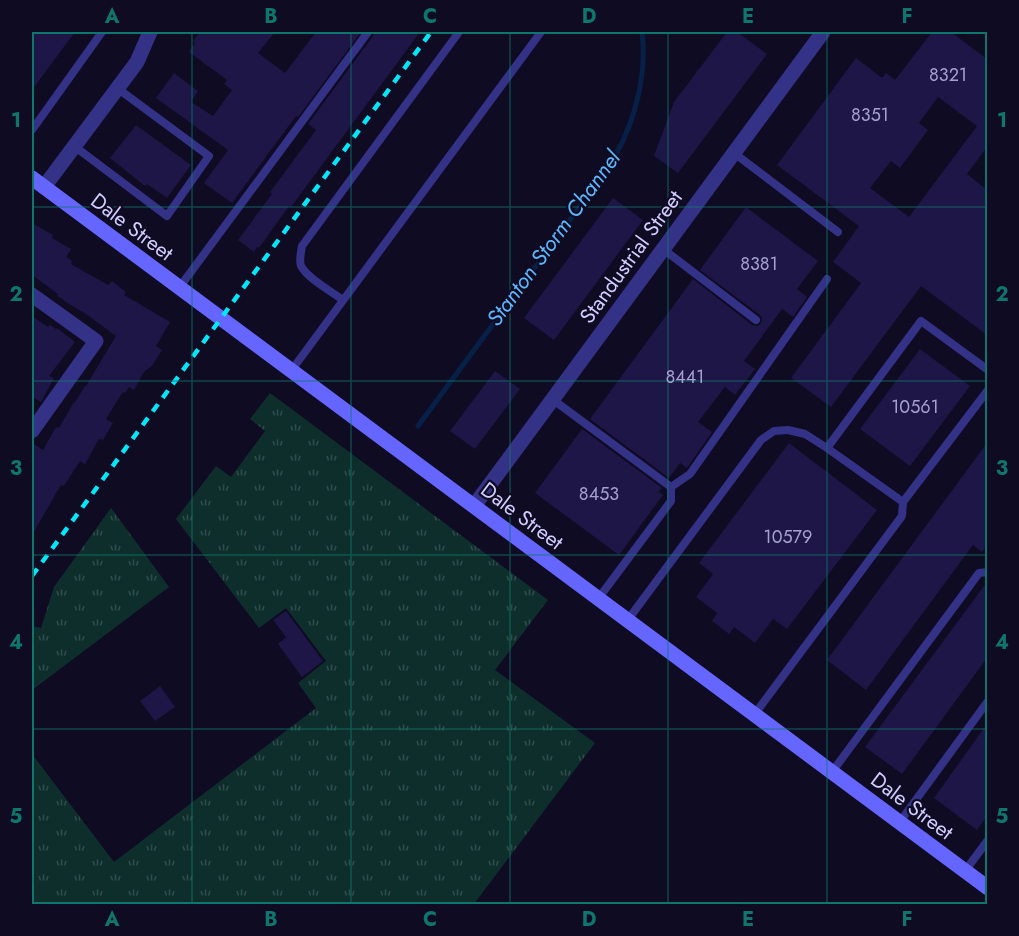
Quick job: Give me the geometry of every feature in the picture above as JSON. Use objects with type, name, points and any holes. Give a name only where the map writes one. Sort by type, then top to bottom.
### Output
[{"type":"street","points":[[38,183],[74,146],[137,62],[150,32]]},
{"type":"street","name":"Standustrial Street","points":[[474,506],[823,32]]},
{"type":"street","name":"Dale Street","points":[[38,183],[987,888]]},
{"type":"street","points":[[32,295],[96,341],[32,431]]},
{"type":"lane","points":[[32,130],[102,32]]},
{"type":"lane","points":[[179,288],[368,32]]},
{"type":"lane","points":[[343,300],[308,275],[301,266],[302,246],[459,32]]},
{"type":"lane","points":[[291,371],[541,32]]},
{"type":"lane","points":[[74,146],[166,216],[209,156],[117,88]]},
{"type":"lane","points":[[734,153],[838,232]]},
{"type":"lane","points":[[663,249],[756,320]]},
{"type":"lane","points":[[671,487],[690,474],[828,279]]},
{"type":"lane","points":[[827,448],[921,321],[987,370]]},
{"type":"lane","points":[[754,715],[902,516],[903,502],[987,390]]},
{"type":"lane","points":[[552,399],[671,487]]},
{"type":"lane","points":[[627,621],[761,440],[774,431],[788,430],[805,434],[903,502]]},
{"type":"lane","points":[[598,599],[671,501],[671,487]]},
{"type":"lane","points":[[832,773],[978,573],[987,572]]},
{"type":"lane","points":[[899,822],[987,701]]},
{"type":"lane","points":[[965,871],[987,840]]},
{"type":"green space","points":[[270,393],[548,600],[495,670],[595,743],[474,904],[32,904],[32,754],[114,862],[316,708],[298,683],[326,661],[286,608],[259,628],[176,519],[216,466],[231,477],[265,431],[250,419]]},
{"type":"green space","points":[[111,508],[169,587],[32,690],[32,626],[41,628],[54,587]]},
{"type":"building","points":[[32,32],[75,32],[32,90]]},
{"type":"building","points":[[200,32],[275,32],[258,53],[285,73],[316,32],[361,32],[232,203],[204,183],[228,150],[156,98],[174,73],[198,91],[191,102],[213,116],[232,90],[224,84],[227,80],[189,52]]},
{"type":"building","points":[[374,32],[420,32],[291,207],[289,206],[254,252],[238,240],[316,130],[308,124]]},
{"type":"building","points":[[727,32],[737,32],[767,54],[678,173],[654,156],[674,102]]},
{"type":"building","points":[[932,32],[951,32],[987,59],[987,147],[967,174],[987,190],[987,335],[921,286],[831,407],[791,378],[861,283],[833,262],[859,226],[777,165],[856,58],[882,78],[886,73],[895,80]],"holes":[[[938,97],[977,126],[909,217],[870,188],[891,161],[900,168],[928,130],[919,123]]]},
{"type":"building","points":[[136,125],[191,165],[167,198],[147,184],[145,186],[110,158]]},
{"type":"building","points":[[613,198],[643,220],[554,340],[524,318]]},
{"type":"building","points":[[746,207],[818,261],[797,289],[807,297],[793,317],[782,309],[744,361],[755,369],[735,395],[725,387],[698,422],[712,432],[687,468],[680,463],[669,478],[590,419],[693,279],[752,325],[758,326],[761,323],[760,315],[700,270]]},
{"type":"building","points":[[32,223],[71,249],[66,257],[72,261],[71,264],[108,285],[112,281],[126,292],[124,295],[170,322],[156,346],[162,350],[152,366],[144,372],[134,390],[129,387],[125,393],[123,392],[106,419],[113,423],[103,440],[99,439],[85,464],[80,461],[64,486],[61,485],[32,535],[32,443],[43,450],[116,336],[57,296],[58,294],[32,275]]},
{"type":"building","points":[[32,316],[48,327],[50,325],[57,328],[75,342],[49,376],[54,378],[41,402],[32,397]]},
{"type":"building","points":[[920,349],[970,386],[910,466],[860,429]]},
{"type":"building","points":[[495,371],[520,389],[475,449],[450,431]]},
{"type":"building","points":[[582,429],[662,488],[658,492],[663,495],[619,555],[535,493]]},
{"type":"building","points":[[789,443],[877,510],[787,629],[773,619],[755,643],[734,627],[729,634],[712,621],[717,613],[696,597],[713,574],[699,563]]},
{"type":"building","points":[[987,443],[987,545],[982,552],[973,545],[866,690],[827,660]]},
{"type":"building","points":[[987,582],[987,658],[902,774],[865,747]]},
{"type":"building","points":[[286,611],[323,661],[302,677],[278,644],[286,637],[273,620]]},
{"type":"building","points":[[160,686],[175,707],[155,721],[140,701]]},
{"type":"building","points":[[987,724],[987,816],[977,830],[934,798]]},
{"type":"waterway","name":"Stanton Storm Channel","points":[[418,426],[614,158],[629,126],[638,95],[643,63],[642,32]]},
{"type":"railway","points":[[32,576],[431,32]]}]
